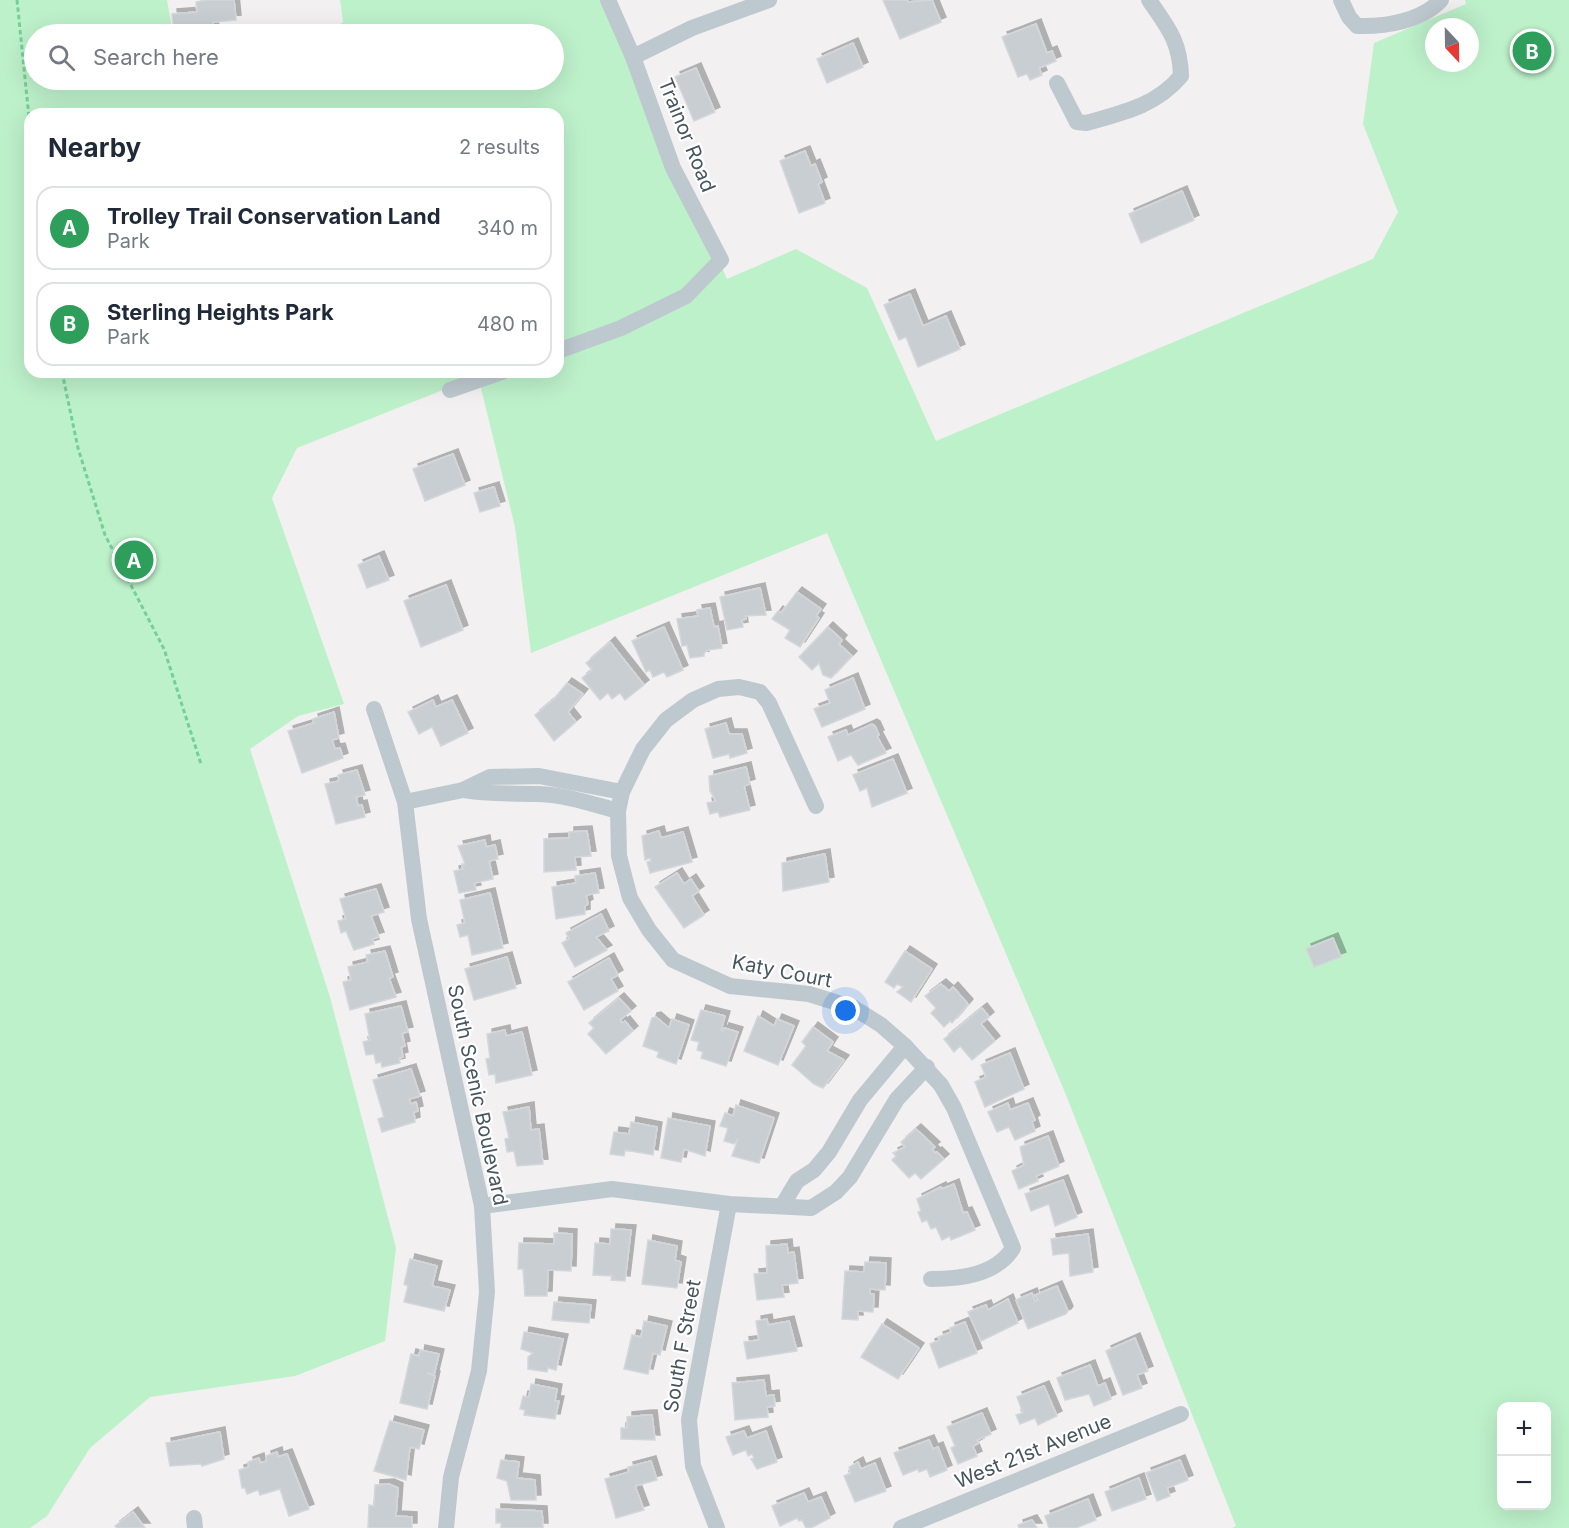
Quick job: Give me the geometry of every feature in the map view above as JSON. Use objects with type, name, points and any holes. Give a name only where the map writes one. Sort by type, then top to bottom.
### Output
[{"type":"street","name":"Trainor Road","points":[[564,349],[621,328],[686,296],[721,260],[673,168],[633,57],[608,0]]},
{"type":"street","points":[[633,57],[692,28],[769,0]]},
{"type":"street","points":[[1057,83],[1071,114],[1077,122],[1086,123],[1154,101],[1170,89],[1181,76],[1181,56],[1172,30],[1149,0]]},
{"type":"street","points":[[1341,0],[1349,17],[1357,26],[1373,26],[1432,10],[1441,0]]},
{"type":"street","points":[[450,390],[485,378]]},
{"type":"street","name":"Katy Court","points":[[816,806],[769,703],[760,692],[739,687],[718,689],[693,700],[666,720],[643,749],[622,792],[618,811],[619,856],[630,898],[649,930],[673,960],[730,986],[808,994],[854,1008],[882,1024],[927,1067],[954,1108],[1014,1248],[997,1266],[975,1274],[931,1279]]},
{"type":"street","name":"South Scenic Boulevard","points":[[374,709],[405,802],[418,919],[483,1206],[487,1292],[479,1371],[451,1477],[446,1528]]},
{"type":"street","points":[[405,802],[463,790],[490,777],[539,776],[622,792]]},
{"type":"street","points":[[463,790],[492,795],[540,794],[574,799],[618,811]]},
{"type":"street","points":[[782,1206],[797,1181],[814,1170],[830,1152],[860,1100],[905,1046]]},
{"type":"street","points":[[483,1206],[612,1190],[729,1204],[811,1209],[836,1192],[860,1162],[879,1126],[897,1099],[927,1067]]},
{"type":"street","name":"South F Street","points":[[717,1528],[693,1466],[689,1420],[729,1204]]},
{"type":"street","name":"West 21st Avenue","points":[[901,1528],[1181,1414]]},
{"type":"path","points":[[17,0],[24,68]]},
{"type":"path","points":[[26,90],[28,108]]},
{"type":"path","points":[[63,378],[78,448],[105,535],[164,649],[201,764]]},
{"type":"green space","points":[[0,0],[167,0],[171,24],[24,24],[24,90],[564,90],[564,24],[340,24],[343,22],[340,0],[605,0],[727,279],[796,249],[867,288],[936,441],[1373,259],[1398,212],[1363,124],[1374,43],[1425,21],[1425,72],[1479,72],[1479,18],[1433,18],[1466,4],[1465,0],[1569,0],[1569,1528],[1232,1528],[1236,1526],[1064,1090],[827,533],[531,653],[515,527],[478,378],[564,378],[564,108],[24,108],[24,378],[473,378],[297,448],[272,498],[344,704],[298,716],[250,749],[330,997],[396,1248],[385,1341],[295,1376],[150,1397],[90,1448],[47,1516],[30,1528],[0,1528]]},
{"type":"building","points":[[234,0],[236,20],[213,22],[213,24],[173,24],[172,14],[197,12],[196,2]]},
{"type":"building","points":[[883,0],[907,0],[908,2],[932,0],[941,22],[900,39]]},
{"type":"building","points":[[1036,24],[1047,53],[1052,51],[1056,61],[1039,68],[1042,75],[1030,80],[1027,74],[1018,77],[1002,37]]},
{"type":"building","points":[[853,43],[863,67],[827,83],[817,59]]},
{"type":"building","points":[[696,68],[715,112],[694,121],[675,77]]},
{"type":"building","points":[[805,151],[811,166],[815,164],[822,182],[818,184],[825,203],[799,213],[780,161]]},
{"type":"building","points":[[1182,191],[1194,220],[1141,243],[1129,214]]},
{"type":"building","points":[[910,294],[923,326],[946,316],[960,349],[918,367],[906,337],[899,340],[884,305]]},
{"type":"building","points":[[453,454],[465,485],[425,501],[413,469]]},
{"type":"building","points":[[494,487],[500,506],[480,512],[474,493]]},
{"type":"building","points":[[379,556],[389,580],[367,588],[358,565]]},
{"type":"building","points":[[446,585],[463,630],[421,647],[404,601]]},
{"type":"building","points":[[760,588],[766,615],[745,616],[746,619],[742,620],[743,627],[727,630],[720,597]]},
{"type":"building","points":[[797,592],[821,609],[816,616],[819,618],[800,647],[785,638],[790,630],[772,619],[778,611],[781,613]]},
{"type":"building","points":[[710,608],[714,627],[718,626],[722,648],[708,650],[704,656],[690,658],[687,645],[682,646],[677,619],[698,616],[697,610]]},
{"type":"building","points":[[664,627],[683,670],[667,677],[664,672],[653,677],[650,670],[646,672],[632,641]]},
{"type":"building","points":[[828,627],[842,640],[839,644],[852,656],[831,678],[823,675],[819,663],[812,670],[799,657]]},
{"type":"building","points":[[610,642],[644,685],[625,700],[620,693],[612,699],[608,693],[600,700],[582,678],[592,670],[586,663]]},
{"type":"building","points":[[853,678],[865,709],[822,727],[814,709],[830,703],[825,690]]},
{"type":"building","points":[[567,683],[583,694],[568,712],[576,722],[554,741],[535,715],[554,699]]},
{"type":"building","points":[[433,700],[436,707],[452,700],[468,733],[441,746],[432,727],[419,734],[408,712]]},
{"type":"building","points":[[334,712],[339,738],[332,740],[335,749],[340,748],[343,758],[302,773],[288,731],[314,723],[313,719]]},
{"type":"building","points":[[726,723],[729,734],[742,734],[747,753],[730,758],[729,754],[713,758],[705,729]]},
{"type":"building","points":[[872,724],[875,726],[879,735],[877,736],[886,753],[858,765],[851,755],[838,761],[828,737],[846,730],[848,735]]},
{"type":"building","points":[[893,759],[907,793],[872,807],[867,788],[860,791],[853,775]]},
{"type":"building","points":[[746,767],[750,784],[744,786],[750,810],[720,817],[718,812],[710,814],[707,803],[716,801],[710,791],[709,776]]},
{"type":"building","points":[[357,770],[365,795],[356,797],[358,806],[362,805],[365,817],[336,824],[325,784],[339,781],[338,775]]},
{"type":"building","points":[[587,831],[591,856],[575,857],[576,870],[544,872],[544,839],[569,838],[569,832]]},
{"type":"building","points":[[659,831],[661,838],[683,832],[692,862],[650,873],[647,862],[651,861],[650,858],[645,860],[642,836]]},
{"type":"building","points":[[485,840],[486,847],[495,845],[498,859],[489,861],[493,879],[474,883],[476,890],[459,893],[454,871],[463,869],[462,864],[465,864],[458,846]]},
{"type":"building","points":[[825,854],[829,882],[783,891],[782,863]]},
{"type":"building","points":[[595,873],[599,893],[586,895],[588,904],[585,906],[585,914],[556,919],[552,887],[576,883],[575,876]]},
{"type":"building","points":[[677,873],[684,884],[691,879],[699,891],[692,896],[704,915],[684,928],[655,887]]},
{"type":"building","points":[[376,889],[384,912],[371,916],[379,937],[372,939],[374,944],[354,950],[346,931],[341,933],[338,921],[346,919],[340,899]]},
{"type":"building","points":[[490,893],[503,948],[472,955],[468,935],[460,937],[457,925],[465,923],[460,900]]},
{"type":"building","points":[[601,914],[609,931],[596,937],[607,950],[575,967],[562,943],[569,939],[566,933]]},
{"type":"building","points":[[1333,938],[1341,957],[1314,967],[1306,949]]},
{"type":"building","points":[[385,951],[393,977],[389,978],[396,997],[350,1010],[343,982],[351,980],[348,967],[368,962],[366,955]]},
{"type":"building","points":[[905,951],[932,969],[911,1002],[897,992],[903,987],[897,984],[894,988],[885,982]]},
{"type":"building","points":[[507,957],[516,988],[474,1000],[465,969]]},
{"type":"building","points":[[609,958],[618,975],[611,979],[618,991],[584,1010],[568,982]]},
{"type":"building","points":[[941,984],[949,991],[953,987],[968,1004],[952,1023],[950,1021],[944,1027],[931,1013],[936,1008],[925,996]]},
{"type":"building","points":[[619,998],[631,1011],[620,1020],[622,1023],[625,1021],[633,1031],[606,1054],[588,1034],[594,1028],[589,1023]]},
{"type":"building","points":[[401,1006],[408,1032],[402,1033],[405,1046],[401,1047],[403,1057],[399,1058],[400,1063],[382,1067],[381,1062],[376,1063],[374,1054],[366,1055],[363,1042],[370,1040],[365,1014]]},
{"type":"building","points":[[982,1008],[989,1017],[981,1024],[995,1041],[972,1060],[960,1046],[954,1052],[944,1039]]},
{"type":"building","points":[[701,1010],[725,1016],[721,1030],[723,1031],[724,1028],[738,1032],[726,1066],[701,1058],[703,1052],[697,1050],[699,1042],[691,1040]]},
{"type":"building","points":[[758,1016],[774,1026],[777,1019],[794,1026],[778,1065],[744,1051]]},
{"type":"building","points":[[656,1017],[669,1028],[672,1019],[689,1025],[676,1064],[657,1057],[659,1052],[643,1046],[652,1018]]},
{"type":"building","points":[[813,1027],[833,1042],[827,1051],[844,1060],[823,1088],[814,1084],[792,1065],[806,1046],[802,1042]]},
{"type":"building","points":[[505,1030],[506,1036],[522,1032],[532,1075],[496,1083],[495,1074],[489,1075],[486,1059],[490,1058],[487,1034]]},
{"type":"building","points":[[1010,1053],[1024,1089],[985,1107],[975,1082],[986,1077],[981,1065]]},
{"type":"building","points":[[411,1069],[420,1096],[409,1099],[411,1104],[416,1102],[418,1111],[414,1112],[415,1122],[382,1132],[378,1119],[384,1117],[373,1080]]},
{"type":"building","points":[[1008,1103],[1010,1110],[1028,1103],[1035,1120],[1032,1122],[1035,1131],[1015,1140],[1009,1127],[997,1132],[988,1112]]},
{"type":"building","points":[[736,1105],[774,1118],[759,1163],[732,1156],[738,1139],[734,1144],[724,1141],[728,1128],[720,1126],[725,1113],[733,1116]]},
{"type":"building","points":[[529,1107],[531,1130],[539,1129],[543,1164],[517,1166],[514,1151],[507,1152],[505,1139],[509,1138],[503,1112]]},
{"type":"building","points":[[668,1118],[710,1126],[705,1156],[684,1149],[681,1162],[661,1158]]},
{"type":"building","points":[[631,1122],[657,1127],[653,1155],[625,1150],[624,1156],[610,1154],[614,1132],[629,1134]]},
{"type":"building","points":[[916,1129],[935,1147],[932,1149],[935,1153],[937,1152],[944,1159],[921,1179],[915,1173],[909,1178],[892,1160],[896,1156],[893,1153],[905,1147],[901,1142]]},
{"type":"building","points":[[1048,1136],[1059,1166],[1036,1176],[1038,1181],[1019,1189],[1012,1171],[1024,1165],[1020,1147]]},
{"type":"building","points":[[1063,1180],[1077,1217],[1055,1226],[1049,1204],[1031,1211],[1025,1194]]},
{"type":"building","points":[[954,1184],[963,1213],[967,1212],[975,1230],[951,1240],[950,1236],[942,1240],[936,1227],[931,1229],[927,1220],[922,1222],[917,1199],[941,1187],[942,1189]]},
{"type":"building","points":[[611,1229],[631,1230],[625,1281],[611,1280],[612,1276],[593,1275],[595,1243],[610,1244]]},
{"type":"building","points":[[554,1233],[572,1234],[571,1271],[548,1270],[547,1296],[525,1296],[523,1269],[518,1269],[519,1243],[554,1244]]},
{"type":"building","points":[[1088,1234],[1093,1272],[1070,1276],[1069,1253],[1053,1255],[1051,1239]]},
{"type":"building","points":[[648,1240],[677,1246],[675,1260],[681,1262],[677,1288],[642,1284]]},
{"type":"building","points":[[787,1244],[788,1253],[794,1252],[798,1283],[782,1285],[784,1297],[757,1300],[754,1274],[767,1273],[766,1246]]},
{"type":"building","points":[[410,1259],[437,1266],[432,1286],[450,1290],[444,1311],[404,1302],[408,1286],[404,1284]]},
{"type":"building","points":[[865,1262],[886,1263],[885,1290],[870,1289],[870,1294],[874,1294],[873,1312],[858,1311],[858,1320],[842,1319],[845,1271],[864,1272]]},
{"type":"building","points":[[1057,1286],[1068,1311],[1066,1314],[1028,1329],[1016,1300],[1032,1293],[1035,1301],[1038,1300],[1035,1295]]},
{"type":"building","points":[[1008,1299],[1018,1323],[981,1341],[968,1312],[986,1305],[988,1310]]},
{"type":"building","points":[[554,1302],[591,1305],[589,1323],[552,1320]]},
{"type":"building","points":[[767,1319],[768,1325],[789,1321],[797,1351],[747,1359],[744,1342],[759,1340],[756,1321]]},
{"type":"building","points":[[644,1321],[667,1326],[660,1355],[653,1353],[648,1374],[624,1369],[632,1335],[641,1337]]},
{"type":"building","points":[[965,1322],[977,1353],[939,1368],[930,1344],[940,1340],[938,1337],[951,1332],[950,1328]]},
{"type":"building","points":[[882,1324],[919,1348],[898,1379],[861,1357]]},
{"type":"building","points":[[524,1332],[563,1339],[556,1370],[548,1368],[547,1372],[528,1369],[528,1357],[533,1353],[521,1349]]},
{"type":"building","points":[[1135,1338],[1148,1371],[1137,1375],[1142,1388],[1123,1395],[1106,1351]]},
{"type":"building","points":[[420,1350],[439,1354],[434,1375],[427,1373],[435,1376],[427,1409],[400,1403],[411,1354],[419,1356]]},
{"type":"building","points":[[1090,1365],[1098,1386],[1105,1383],[1111,1399],[1094,1406],[1089,1394],[1065,1400],[1057,1378]]},
{"type":"building","points":[[764,1380],[766,1396],[774,1395],[775,1406],[767,1407],[768,1417],[735,1420],[732,1383]]},
{"type":"building","points":[[531,1384],[557,1389],[555,1401],[559,1401],[555,1419],[524,1415],[525,1410],[520,1409],[523,1396],[529,1397]]},
{"type":"building","points":[[1044,1386],[1057,1416],[1038,1425],[1035,1418],[1020,1424],[1016,1415],[1023,1413],[1017,1397]]},
{"type":"building","points":[[982,1413],[991,1434],[977,1440],[979,1443],[973,1446],[977,1456],[958,1464],[951,1448],[955,1446],[947,1427]]},
{"type":"building","points":[[652,1415],[655,1440],[621,1439],[621,1428],[627,1428],[627,1417]]},
{"type":"building","points":[[390,1421],[424,1430],[419,1449],[410,1447],[406,1480],[374,1471]]},
{"type":"building","points":[[744,1431],[747,1438],[766,1431],[777,1462],[757,1469],[751,1459],[754,1458],[752,1454],[748,1456],[746,1450],[733,1455],[726,1437]]},
{"type":"building","points":[[220,1432],[224,1459],[202,1466],[201,1464],[170,1466],[166,1443]]},
{"type":"building","points":[[929,1440],[933,1449],[938,1447],[947,1470],[930,1477],[927,1469],[919,1472],[918,1469],[903,1475],[894,1453]]},
{"type":"building","points":[[277,1452],[278,1457],[287,1454],[309,1509],[289,1516],[280,1489],[260,1495],[258,1490],[247,1494],[245,1488],[242,1488],[239,1470],[249,1467],[248,1462],[259,1458],[260,1463],[267,1461],[266,1456]]},
{"type":"building","points":[[501,1460],[519,1462],[517,1478],[535,1480],[536,1500],[511,1500],[507,1481],[497,1478]]},
{"type":"building","points":[[1180,1460],[1188,1480],[1167,1488],[1170,1496],[1157,1501],[1146,1473]]},
{"type":"building","points":[[651,1461],[657,1480],[635,1486],[644,1510],[616,1518],[605,1479],[629,1472],[628,1467]]},
{"type":"building","points":[[858,1462],[861,1469],[875,1463],[886,1491],[855,1502],[844,1476],[851,1473],[849,1467]]},
{"type":"building","points":[[1139,1478],[1146,1499],[1112,1511],[1105,1492]]},
{"type":"building","points":[[389,1484],[398,1488],[396,1516],[412,1517],[412,1528],[368,1528],[369,1505],[374,1506],[375,1485]]},
{"type":"building","points":[[804,1493],[808,1502],[821,1497],[830,1518],[811,1528],[806,1528],[802,1520],[799,1521],[797,1518],[780,1526],[772,1506]]},
{"type":"building","points":[[1088,1499],[1096,1520],[1076,1528],[1049,1528],[1045,1516]]},
{"type":"building","points":[[496,1509],[542,1511],[543,1528],[501,1528],[501,1523],[496,1523]]},
{"type":"building","points":[[133,1512],[145,1528],[117,1528],[115,1526]]},
{"type":"building","points":[[1032,1520],[1037,1528],[1019,1528],[1018,1525]]},
{"type":"place","name":"Sterling Heights Park","points":[[1532,51]]},
{"type":"place","name":"Trolley Trail Conservation Land","points":[[134,560]]}]
